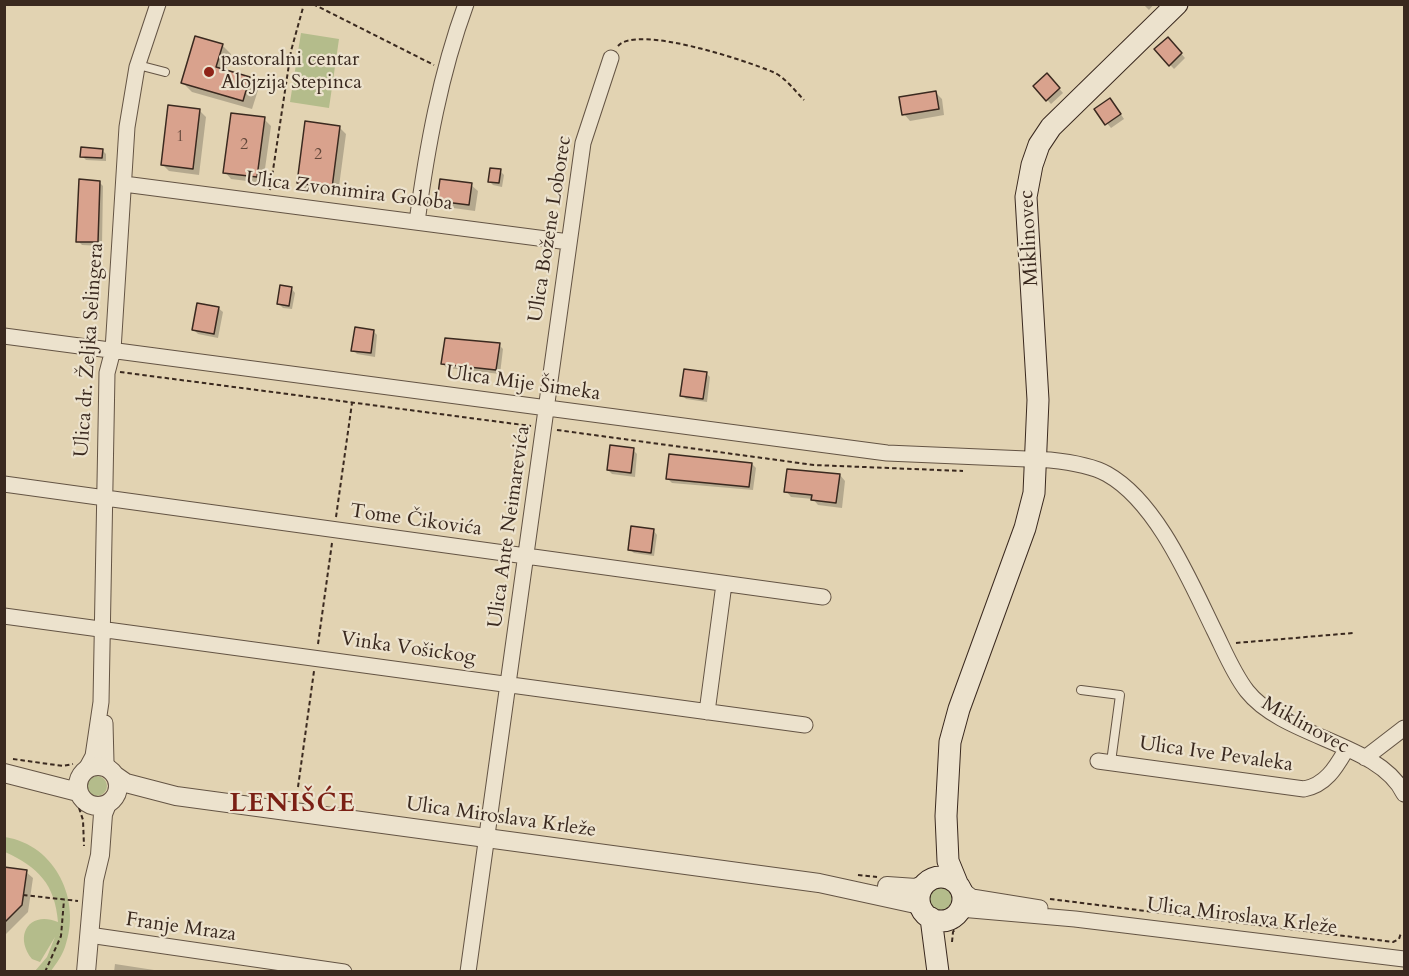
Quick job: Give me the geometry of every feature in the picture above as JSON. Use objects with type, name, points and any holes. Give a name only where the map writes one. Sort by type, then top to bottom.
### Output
[{"type":"main road","name":"Miklinovec","points":[[939,972],[951,905],[946,816],[948,758],[954,725],[1025,528],[1034,493],[1038,388],[1026,196],[1032,165],[1039,145],[1051,127],[1177,4]]},
{"type":"main road","name":"Miklinovec","points":[[946,816],[929,881],[920,893],[951,905]]},
{"type":"main road","points":[[929,881],[946,878],[951,905]]},
{"type":"street","name":"Ulica dr. Željka Selingera","points":[[81,788],[93,756],[101,702],[108,373],[113,350],[127,127],[138,65],[158,4]]},
{"type":"street","points":[[417,222],[429,140],[444,71],[466,4]]},
{"type":"street","name":"Ulica Božene Loborec","points":[[547,409],[583,143],[610,58]]},
{"type":"street","name":"Ulica Zvonimira Goloba","points":[[124,184],[569,242]]},
{"type":"street","name":"Ulica Mije Šimeka","points":[[4,336],[887,453],[1037,459]]},
{"type":"street","name":"Ulica Ante Neimarevića","points":[[468,972],[547,409]]},
{"type":"street","name":"Miklinovec","points":[[1037,459],[1074,463],[1105,473],[1133,495],[1168,543],[1241,682],[1255,699],[1282,718],[1386,770],[1404,794]]},
{"type":"street","name":"Tome Čikovića","points":[[4,484],[527,558],[823,597]]},
{"type":"street","points":[[707,712],[724,584]]},
{"type":"street","name":"Vinka Vošickog","points":[[4,616],[805,725]]},
{"type":"street","name":"Ulica dr. Željka Selingera","points":[[101,702],[112,772]]},
{"type":"street","points":[[1365,758],[1404,728]]},
{"type":"street","name":"Ulica Ive Pevaleka","points":[[1104,762],[1305,789],[1315,787],[1325,780],[1346,750]]},
{"type":"street","points":[[81,788],[97,766],[112,772],[118,787],[103,814],[100,855],[94,880]]},
{"type":"street","points":[[7,768],[81,788]]},
{"type":"street","points":[[7,768],[61,775],[81,788],[96,806],[111,800]]},
{"type":"street","name":"Ulica Miroslava Krleže","points":[[112,772],[126,783],[176,796],[819,883],[951,905],[1404,959]]},
{"type":"street","points":[[81,788],[93,825],[94,880],[86,972]]},
{"type":"street","name":"Ulica Miroslava Krleže","points":[[111,800],[176,796]]},
{"type":"street","name":"Ulica Miroslava Krleže","points":[[819,883],[852,882],[907,888],[929,881]]},
{"type":"street","name":"Ulica Miroslava Krleže","points":[[951,905],[972,897],[1043,909],[1075,919]]},
{"type":"street","name":"Franje Mraza","points":[[89,935],[267,966],[344,972]]},
{"type":"lane","points":[[138,65],[165,72]]},
{"type":"lane","points":[[1081,690],[1120,695],[1104,762]]},
{"type":"path","points":[[270,202],[291,51],[304,4]]},
{"type":"path","points":[[313,4],[444,71]]},
{"type":"path","points":[[610,58],[620,43],[630,38],[669,41],[774,73],[804,100]]},
{"type":"path","points":[[120,372],[814,465],[963,471]]},
{"type":"path","points":[[334,530],[352,403]]},
{"type":"path","points":[[1221,644],[1353,633]]},
{"type":"path","points":[[7,768],[63,766],[61,775]]},
{"type":"path","points":[[81,788],[79,808],[83,820],[84,857]]},
{"type":"path","points":[[23,895],[81,902]]},
{"type":"path","points":[[1039,898],[1393,942],[1399,939],[1401,933]]},
{"type":"path","points":[[45,972],[61,936],[64,900]]},
{"type":"path","points":[[951,905],[978,917],[971,917],[958,924],[953,932],[951,952]]},
{"type":"green space","points":[[301,33],[339,39],[329,108],[290,102]]},
{"type":"green space","points":[[97,776],[104,779],[107,786],[104,793],[97,796],[90,793],[87,786],[90,779]]},
{"type":"green space","points":[[5,837],[23,842],[38,851],[51,863],[67,894],[70,912],[69,929],[64,950],[51,971],[35,971],[47,957],[55,937],[40,962],[32,959],[24,941],[24,934],[32,922],[39,919],[58,922],[53,897],[43,878],[27,864],[5,852]]},
{"type":"green space","points":[[940,886],[945,887],[951,893],[951,903],[945,909],[940,910],[935,909],[929,903],[928,898],[929,893],[935,887]]},
{"type":"building","name":"pastoralni centar Alojzija Stepinca","points":[[195,36],[223,44],[216,67],[250,77],[243,101],[181,83]]},
{"type":"building","points":[[1168,37],[1182,53],[1169,66],[1154,49]]},
{"type":"building","points":[[1047,73],[1060,88],[1046,101],[1033,86]]},
{"type":"building","points":[[936,91],[939,109],[902,115],[899,97]]},
{"type":"building","points":[[1110,98],[1121,114],[1105,125],[1094,109]]},
{"type":"building","points":[[168,105],[200,109],[193,169],[161,165]]},
{"type":"building","points":[[231,113],[265,117],[257,177],[223,173]]},
{"type":"building","points":[[305,121],[340,126],[332,188],[297,183]]},
{"type":"building","points":[[81,147],[103,149],[102,158],[80,157]]},
{"type":"building","points":[[490,168],[501,169],[499,183],[488,182]]},
{"type":"building","points":[[79,179],[100,181],[98,242],[76,242]]},
{"type":"building","points":[[440,179],[472,183],[469,205],[437,201]]},
{"type":"building","points":[[280,285],[292,287],[289,306],[277,304]]},
{"type":"building","points":[[197,303],[219,307],[214,334],[192,330]]},
{"type":"building","points":[[355,327],[374,330],[371,353],[351,351]]},
{"type":"building","points":[[445,338],[500,343],[496,370],[441,364]]},
{"type":"building","points":[[684,369],[707,372],[703,399],[680,396]]},
{"type":"building","points":[[610,445],[634,448],[631,473],[607,470]]},
{"type":"building","points":[[669,454],[752,463],[749,487],[666,479]]},
{"type":"building","points":[[787,469],[840,474],[836,503],[811,500],[812,495],[784,492]]},
{"type":"building","points":[[631,526],[654,529],[651,553],[628,550]]},
{"type":"building","points":[[4,867],[27,870],[22,905],[4,923]]},
{"type":"place","name":"pastoralni centar Alojzija Stepinca","points":[[209,72]]},
{"type":"district","name":"LENIŠĆE","points":[[293,805]]}]
